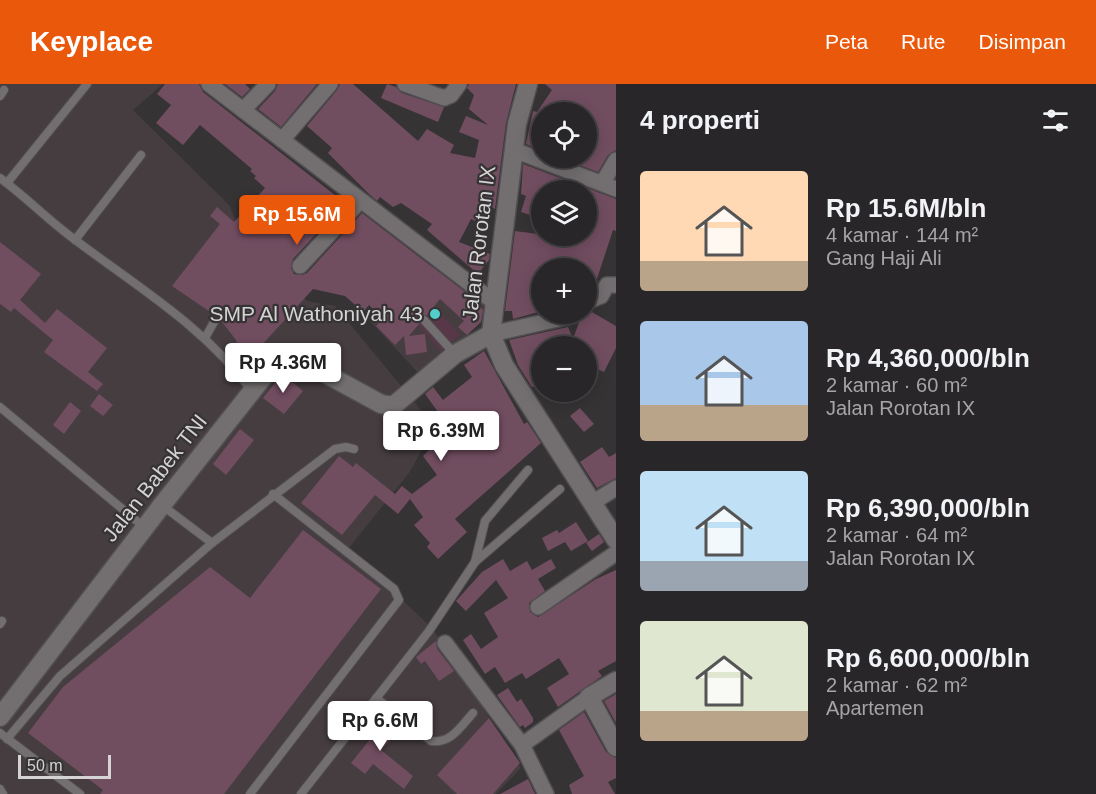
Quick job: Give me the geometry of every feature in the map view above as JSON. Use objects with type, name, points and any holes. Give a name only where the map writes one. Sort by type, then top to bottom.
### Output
[{"type":"street","points":[[209,84],[494,302]]},
{"type":"street","points":[[243,110],[268,84]]},
{"type":"street","points":[[282,140],[330,84]]},
{"type":"street","points":[[405,84],[444,98],[451,95],[459,84]]},
{"type":"street","name":"Jalan Rorotan IX","points":[[251,390],[276,361],[288,356],[381,404],[393,405],[454,354],[491,334],[514,150],[528,84]]},
{"type":"street","points":[[514,150],[610,185],[616,160]]},
{"type":"street","points":[[300,266],[360,201]]},
{"type":"street","points":[[597,298],[601,296],[607,285],[616,285]]},
{"type":"street","points":[[536,324],[491,334],[504,364],[616,540]]},
{"type":"street","name":"Jalan Babek TNI","points":[[0,717],[251,390]]},
{"type":"street","points":[[592,503],[616,488]]},
{"type":"street","points":[[538,607],[616,553]]},
{"type":"street","points":[[445,643],[522,746],[546,794]]},
{"type":"street","points":[[522,746],[589,697],[616,681]]},
{"type":"street","points":[[589,697],[616,747]]},
{"type":"lane","points":[[87,84],[4,180],[75,240],[205,338],[233,365],[251,390]]},
{"type":"lane","points":[[75,240],[141,155]]},
{"type":"lane","points":[[423,320],[454,354]]},
{"type":"lane","points":[[205,338],[214,322]]},
{"type":"lane","points":[[0,407],[144,528]]},
{"type":"lane","points":[[7,739],[60,676],[212,543],[273,494],[335,449],[345,447],[354,449]]},
{"type":"lane","points":[[475,561],[485,521],[528,470]]},
{"type":"lane","points":[[301,794],[429,631],[475,561],[560,489]]},
{"type":"lane","points":[[250,794],[399,600],[394,589],[273,494]]},
{"type":"lane","points":[[162,505],[212,543]]},
{"type":"lane","points":[[376,698],[431,741],[441,742],[450,738],[473,713]]},
{"type":"lane","points":[[0,734],[80,794]]},
{"type":"lane","points":[[0,789],[3,794]]},
{"type":"shaded area","points":[[0,84],[163,84],[133,110],[229,205],[242,235],[307,301],[335,306],[435,427],[409,473],[348,549],[433,629],[521,768],[496,794],[0,794]]},
{"type":"shaded area","name":"SMP Al Wathoniyah 43","points":[[441,257],[492,311],[422,377],[371,322],[401,300]]},
{"type":"shaded area","points":[[435,307],[460,335],[441,351],[417,324]]},
{"type":"building","points":[[165,84],[199,84],[203,92],[345,203],[293,259],[291,268],[294,274],[307,273],[362,213],[465,292],[483,310],[481,322],[467,335],[458,327],[464,321],[440,299],[427,315],[420,316],[419,324],[409,336],[425,334],[427,352],[406,355],[404,336],[395,345],[376,326],[383,319],[369,305],[363,312],[345,296],[313,289],[248,360],[240,353],[236,340],[219,318],[172,286],[220,224],[210,216],[217,207],[234,222],[265,188],[254,178],[256,176],[250,171],[252,169],[200,125],[183,145],[156,123],[171,105],[157,94]]},
{"type":"building","points":[[225,84],[245,84],[250,89],[242,97]]},
{"type":"building","points":[[278,84],[317,84],[281,127],[258,109],[275,91]]},
{"type":"building","points":[[340,84],[353,84],[418,141],[427,129],[454,145],[450,153],[475,158],[479,140],[459,132],[466,116],[488,125],[469,109],[474,95],[467,88],[469,84],[516,84],[506,123],[495,209],[485,203],[475,221],[471,219],[459,242],[490,254],[489,260],[478,274],[427,230],[432,224],[401,203],[393,207],[380,197],[377,201],[328,153],[332,148],[307,126]]},
{"type":"building","points":[[387,84],[396,87],[402,93],[444,107],[438,122],[381,98]]},
{"type":"building","points":[[545,84],[616,84],[616,150],[608,155],[598,172],[587,168],[597,168],[597,102],[544,102],[552,90]]},
{"type":"building","points":[[531,120],[531,146],[526,144]]},
{"type":"building","points":[[523,164],[566,180],[531,180],[531,215],[521,212],[526,196],[521,194]]},
{"type":"building","points":[[597,192],[616,199],[616,231],[613,230],[597,279],[597,258],[531,258],[531,314],[513,319],[512,311],[505,311],[515,231],[531,233],[531,246],[597,246]]},
{"type":"building","points":[[0,242],[41,274],[20,300],[45,323],[57,309],[107,348],[88,372],[103,384],[97,391],[44,352],[53,340],[14,308],[11,312],[0,304]]},
{"type":"building","points":[[597,315],[616,326],[616,348],[604,372],[597,369],[597,336],[574,336],[578,324],[597,324]]},
{"type":"building","points":[[568,327],[572,336],[531,336],[531,385],[518,365],[509,340]]},
{"type":"building","points":[[484,351],[524,424],[527,422],[541,443],[455,519],[467,532],[438,559],[427,547],[430,543],[414,525],[423,517],[410,499],[398,514],[375,495],[342,535],[301,503],[339,456],[353,467],[356,463],[395,494],[402,486],[412,494],[437,475],[423,456],[445,434],[438,423],[443,419],[425,394],[433,387],[443,400],[472,377],[464,365]]},
{"type":"building","points":[[282,374],[303,391],[284,414],[263,398]]},
{"type":"building","points":[[99,394],[113,405],[103,416],[90,406]]},
{"type":"building","points":[[70,402],[81,411],[64,434],[53,425]]},
{"type":"building","points":[[580,408],[594,424],[584,432],[570,416]]},
{"type":"building","points":[[240,429],[254,440],[226,475],[213,464]]},
{"type":"building","points":[[602,447],[609,457],[616,453],[616,478],[597,488],[580,462]]},
{"type":"building","points":[[576,522],[588,541],[571,551],[565,542],[548,551],[542,538],[557,530],[559,533]]},
{"type":"building","points":[[303,530],[381,589],[224,794],[100,794],[103,790],[28,733],[63,687],[210,567],[250,598]]},
{"type":"building","points":[[599,534],[604,542],[592,551],[586,543]]},
{"type":"building","points":[[503,559],[510,571],[527,561],[532,570],[551,559],[556,568],[538,579],[545,591],[529,603],[530,612],[538,617],[596,579],[616,570],[616,661],[598,671],[602,676],[558,707],[547,688],[569,674],[559,658],[526,679],[522,673],[505,683],[495,667],[485,674],[463,640],[471,634],[481,649],[498,637],[484,613],[508,598],[496,580],[466,611],[456,601],[482,572]]},
{"type":"building","points":[[436,641],[437,649],[454,671],[439,681],[425,661],[421,664],[416,657]]},
{"type":"building","points":[[508,688],[517,702],[521,699],[533,718],[533,722],[525,728],[523,725],[520,727],[497,695]]},
{"type":"building","points":[[616,694],[616,723],[604,701]]},
{"type":"building","points":[[584,712],[606,752],[616,758],[616,778],[608,782],[615,794],[572,794],[569,785],[584,776],[559,730]]},
{"type":"building","points":[[373,713],[396,734],[381,750],[413,776],[404,789],[373,764],[365,774],[351,763],[371,738],[360,728]]},
{"type":"building","points":[[489,718],[520,763],[493,794],[457,794],[437,775]]},
{"type":"building","points":[[528,779],[535,794],[500,794]]},
{"type":"place","name":"SMP Al Wathoniyah 43","points":[[435,314]]}]
